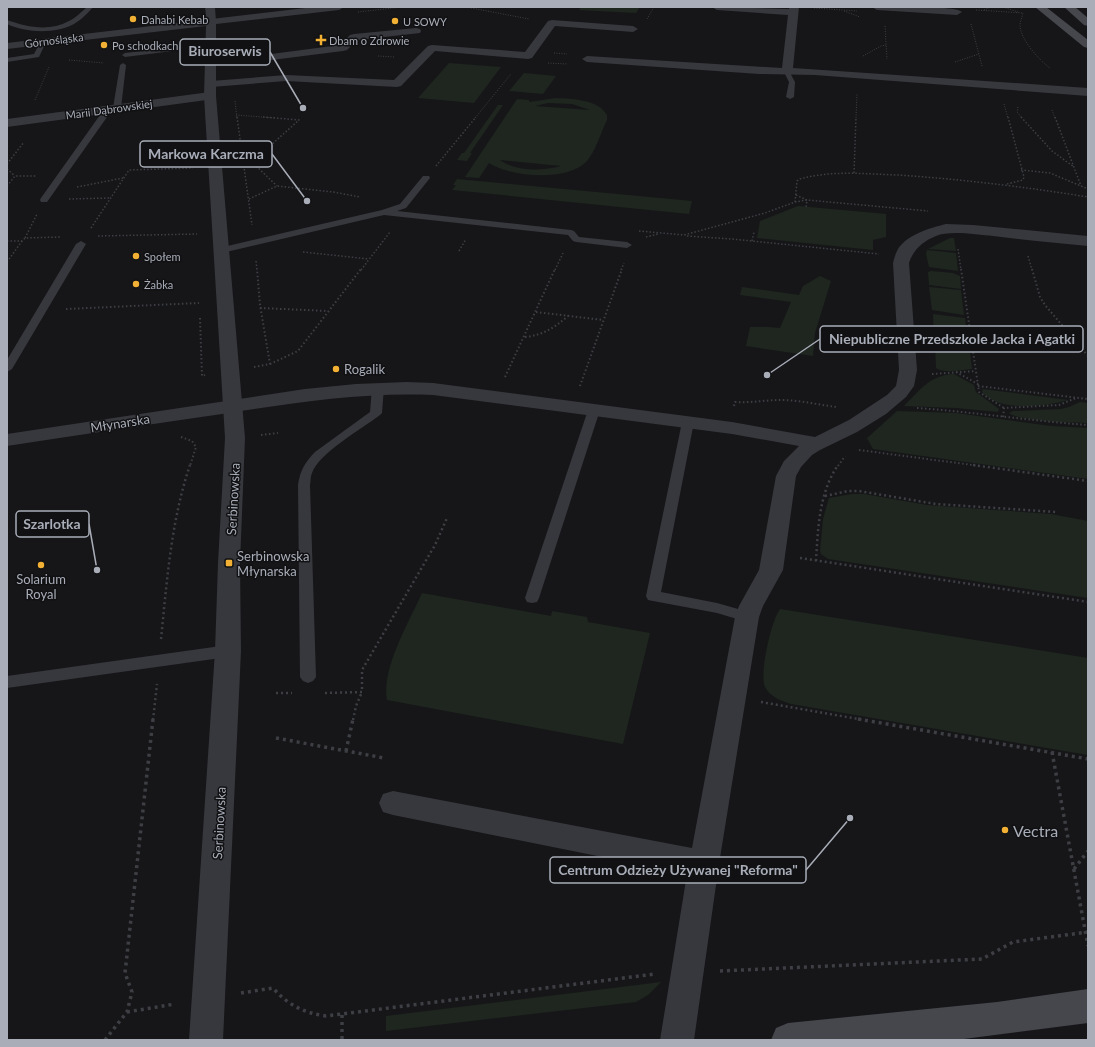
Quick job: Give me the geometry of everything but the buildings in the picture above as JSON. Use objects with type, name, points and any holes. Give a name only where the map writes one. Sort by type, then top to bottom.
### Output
[{"type":"main road","points":[[1040,7],[1088,45]]},
{"type":"main road","points":[[1069,7],[1088,23]]},
{"type":"main road","points":[[788,1040],[989,1020],[1088,1006]]},
{"type":"street","name":"Serbinowska","points":[[206,1040],[228,651],[229,563],[236,438],[211,90],[210,7]]},
{"type":"street","name":"Górnośląska","points":[[7,46],[339,7]]},
{"type":"street","points":[[716,7],[794,10],[787,72]]},
{"type":"street","points":[[877,7],[957,12]]},
{"type":"street","points":[[418,47],[528,56],[552,23],[633,29]]},
{"type":"street","points":[[256,59],[343,48],[354,37],[419,27],[407,41]]},
{"type":"street","points":[[254,45],[261,79]]},
{"type":"street","name":"Marii Dąbrowskiej","points":[[7,123],[112,109],[261,79],[313,78],[397,84],[432,48]]},
{"type":"street","points":[[587,59],[823,73],[1088,92]]},
{"type":"street","points":[[677,1040],[704,864],[747,617],[751,606],[771,570],[786,476],[791,464],[801,454],[817,443],[849,428],[882,406],[905,387],[908,370],[901,264],[903,256],[910,246],[925,236],[938,230],[956,229],[1088,241]]},
{"type":"street","name":"Młynarska","points":[[7,440],[311,393],[403,386],[732,428],[817,443]]},
{"type":"street","points":[[393,803],[704,864]]},
{"type":"lane","points":[[7,22],[21,28],[54,28],[72,22],[90,7]]},
{"type":"lane","points":[[7,60],[37,56],[43,42]]},
{"type":"lane","points":[[125,55],[211,45]]},
{"type":"lane","points":[[44,200],[112,109],[123,65]]},
{"type":"lane","points":[[787,72],[792,82],[790,97]]},
{"type":"lane","points":[[404,210],[426,178]]},
{"type":"lane","points":[[222,250],[384,212],[404,210],[571,233],[576,239],[627,245]]},
{"type":"lane","points":[[7,369],[83,240]]},
{"type":"lane","points":[[308,677],[304,485],[306,472],[312,461],[325,450],[376,413],[378,387]]},
{"type":"lane","points":[[532,598],[594,410]]},
{"type":"lane","points":[[688,422],[654,596],[717,608],[747,617]]},
{"type":"lane","points":[[7,682],[228,651]]},
{"type":"path","points":[[984,11],[991,7]]},
{"type":"path","points":[[1003,7],[1023,13],[1020,26],[1029,44],[1042,62],[1052,70]]},
{"type":"path","points":[[969,18],[984,72]]},
{"type":"path","points":[[885,26],[887,65]]},
{"type":"path","points":[[37,56],[123,65]]},
{"type":"path","points":[[426,178],[528,56]]},
{"type":"path","points":[[27,120],[53,58]]},
{"type":"path","points":[[854,173],[857,90]]},
{"type":"path","points":[[1003,102],[1023,180],[1004,184]]},
{"type":"path","points":[[1019,104],[1017,112],[1022,119],[1066,163],[1074,167]]},
{"type":"path","points":[[1050,106],[1081,186]]},
{"type":"path","points":[[200,318],[202,376],[270,364],[298,351],[370,259],[404,210],[333,192],[278,186],[267,178],[252,162],[299,120],[236,114]]},
{"type":"path","points":[[242,148],[265,151]]},
{"type":"path","points":[[83,240],[129,170],[193,168]]},
{"type":"path","points":[[7,169],[15,176],[62,175]]},
{"type":"path","points":[[1021,170],[1050,172],[1088,189]]},
{"type":"path","points":[[795,202],[798,181],[800,179],[822,175],[854,173],[1004,184],[1088,197]]},
{"type":"path","points":[[7,186],[15,176]]},
{"type":"path","points":[[49,193],[124,178]]},
{"type":"path","points":[[249,198],[253,198],[278,186]]},
{"type":"path","points":[[796,195],[807,200]]},
{"type":"path","points":[[7,262],[25,238],[44,200],[111,198]]},
{"type":"path","points":[[806,207],[807,200]]},
{"type":"path","points":[[684,235],[765,213],[795,202],[807,200],[932,211]]},
{"type":"path","points":[[956,229],[979,392],[983,396],[1004,408],[1059,405],[1076,398]]},
{"type":"path","points":[[638,230],[903,256]]},
{"type":"path","points":[[752,241],[754,232]]},
{"type":"path","points":[[639,239],[662,233]]},
{"type":"path","points":[[25,238],[83,240],[197,234],[197,241]]},
{"type":"path","points":[[1022,234],[1040,297],[1088,356]]},
{"type":"path","points":[[496,397],[568,243],[576,239]]},
{"type":"path","points":[[7,241],[22,241]]},
{"type":"path","points":[[254,242],[260,308],[270,364]]},
{"type":"path","points":[[301,252],[370,259]]},
{"type":"path","points":[[571,407],[626,256]]},
{"type":"path","points":[[41,311],[199,303],[199,310]]},
{"type":"path","points":[[260,308],[329,311]]},
{"type":"path","points":[[536,312],[603,320]]},
{"type":"path","points":[[524,337],[540,335],[550,331],[568,316]]},
{"type":"path","points":[[906,337],[972,344]]},
{"type":"path","points":[[932,368],[930,374],[976,371]]},
{"type":"path","points":[[956,372],[978,385],[1088,399]]},
{"type":"path","points":[[734,409],[735,402],[774,400],[838,407]]},
{"type":"path","points":[[882,406],[963,411],[1046,422],[1088,425]]},
{"type":"path","points":[[1003,416],[1004,408]]},
{"type":"path","points":[[105,1040],[127,1012],[132,992],[126,973],[173,528],[187,470],[196,447],[192,441],[172,434],[172,415]]},
{"type":"path","points":[[817,443],[851,449],[1088,481]]},
{"type":"path","points":[[816,561],[819,514],[824,496],[837,467],[851,449]]},
{"type":"path","points":[[824,496],[848,491],[859,491],[936,504],[1056,512]]},
{"type":"path","points":[[346,751],[356,706],[362,692],[362,670],[435,545],[447,518]]},
{"type":"path","points":[[774,554],[1088,602]]},
{"type":"path","points":[[323,692],[362,692]]},
{"type":"path","points":[[276,693],[300,693]]},
{"type":"path","points":[[733,697],[1088,759]]},
{"type":"path","points":[[276,738],[384,758]]},
{"type":"path","points":[[1052,752],[1087,932],[1088,946]]},
{"type":"path","points":[[1074,869],[1088,851]]},
{"type":"path","points":[[127,1012],[273,988],[282,999],[293,1007],[310,1014],[326,1016],[651,974],[982,959],[1012,942],[1087,932]]},
{"type":"path","points":[[342,1014],[342,1040]]},
{"type":"shaded area","points":[[581,7],[640,7],[636,13],[579,10]]},
{"type":"shaded area","points":[[449,63],[501,67],[474,103],[418,98]]},
{"type":"shaded area","points":[[524,73],[556,76],[543,94],[509,91]]},
{"type":"shaded area","points":[[556,98],[569,99],[591,103],[603,110],[607,115],[607,120],[595,148],[586,162],[565,173],[552,175],[510,172],[489,163],[479,178],[465,177],[517,99],[529,100],[529,102]],"holes":[[[548,103],[572,104],[590,110],[535,106]],[[500,160],[561,166],[546,169],[530,169],[514,167]]]},
{"type":"shaded area","points":[[498,105],[503,105],[470,153],[472,153],[467,161],[457,160],[462,153],[464,153]]},
{"type":"shaded area","points":[[457,179],[692,201],[689,214],[452,190],[456,185],[453,185]]},
{"type":"shaded area","points":[[798,206],[886,214],[886,237],[873,240],[873,250],[757,238],[760,221]]},
{"type":"shaded area","points":[[950,238],[954,238],[956,251],[928,249]]},
{"type":"shaded area","points":[[927,250],[956,253],[958,271],[929,267],[926,254]]},
{"type":"shaded area","points":[[928,272],[953,273],[960,276],[961,289],[929,285]]},
{"type":"shaded area","points":[[820,276],[831,281],[815,333],[813,356],[746,346],[750,327],[780,328],[791,302],[740,295],[742,287],[799,295],[803,286]]},
{"type":"shaded area","points":[[929,287],[961,290],[964,315],[932,310]]},
{"type":"shaded area","points":[[933,314],[965,318],[968,342],[934,339]]},
{"type":"shaded area","points":[[935,341],[969,344],[972,369],[944,371],[936,368]]},
{"type":"shaded area","points":[[954,374],[974,385],[976,392],[999,409],[998,412],[956,408],[904,406],[932,380],[938,377]]},
{"type":"shaded area","points":[[983,389],[1069,400],[1036,406],[1011,405],[990,399],[982,392]]},
{"type":"shaded area","points":[[1080,402],[1088,403],[1088,423],[1034,420],[1014,416],[1009,413],[1013,411],[1061,409]]},
{"type":"shaded area","points":[[897,411],[956,413],[1051,426],[1088,428],[1088,479],[873,449],[867,438]]},
{"type":"shaded area","points":[[852,494],[864,494],[927,505],[1051,514],[1088,521],[1088,598],[828,559],[821,554],[820,551],[823,519],[829,498]]},
{"type":"shaded area","points":[[422,593],[551,616],[552,611],[587,617],[588,622],[650,633],[623,744],[387,700],[386,688],[392,660]]},
{"type":"shaded area","points":[[780,609],[1088,658],[1088,755],[791,704],[780,700],[773,696],[765,687],[764,671],[767,648],[773,624]]},
{"type":"shaded area","points":[[661,982],[648,995],[636,1002],[386,1031],[386,1016]]},
{"type":"place","name":"Dahabi Kebab","points":[[133,19]]},
{"type":"place","name":"U SOWY","points":[[395,21]]},
{"type":"place","name":"Dbam o Zdrowie","points":[[321,40]]},
{"type":"place","name":"Po schodkach","points":[[104,45]]},
{"type":"place","name":"Biuroserwis","points":[[303,108]]},
{"type":"place","name":"Markowa Karczma","points":[[307,201]]},
{"type":"place","name":"Społem","points":[[136,256]]},
{"type":"place","name":"Żabka","points":[[136,284]]},
{"type":"place","name":"Rogalik","points":[[336,369]]},
{"type":"place","name":"Niepubliczne Przedszkole Jacka i Agatki","points":[[767,375]]},
{"type":"place","name":"Serbinowska Młynarska","points":[[229,563]]},
{"type":"place","name":"Solarium Royal","points":[[41,565]]},
{"type":"place","name":"Szarlotka","points":[[97,570]]},
{"type":"place","name":"Centrum Odzieży Używanej \"Reforma\"","points":[[850,818]]},
{"type":"place","name":"Vectra","points":[[1005,830]]}]
